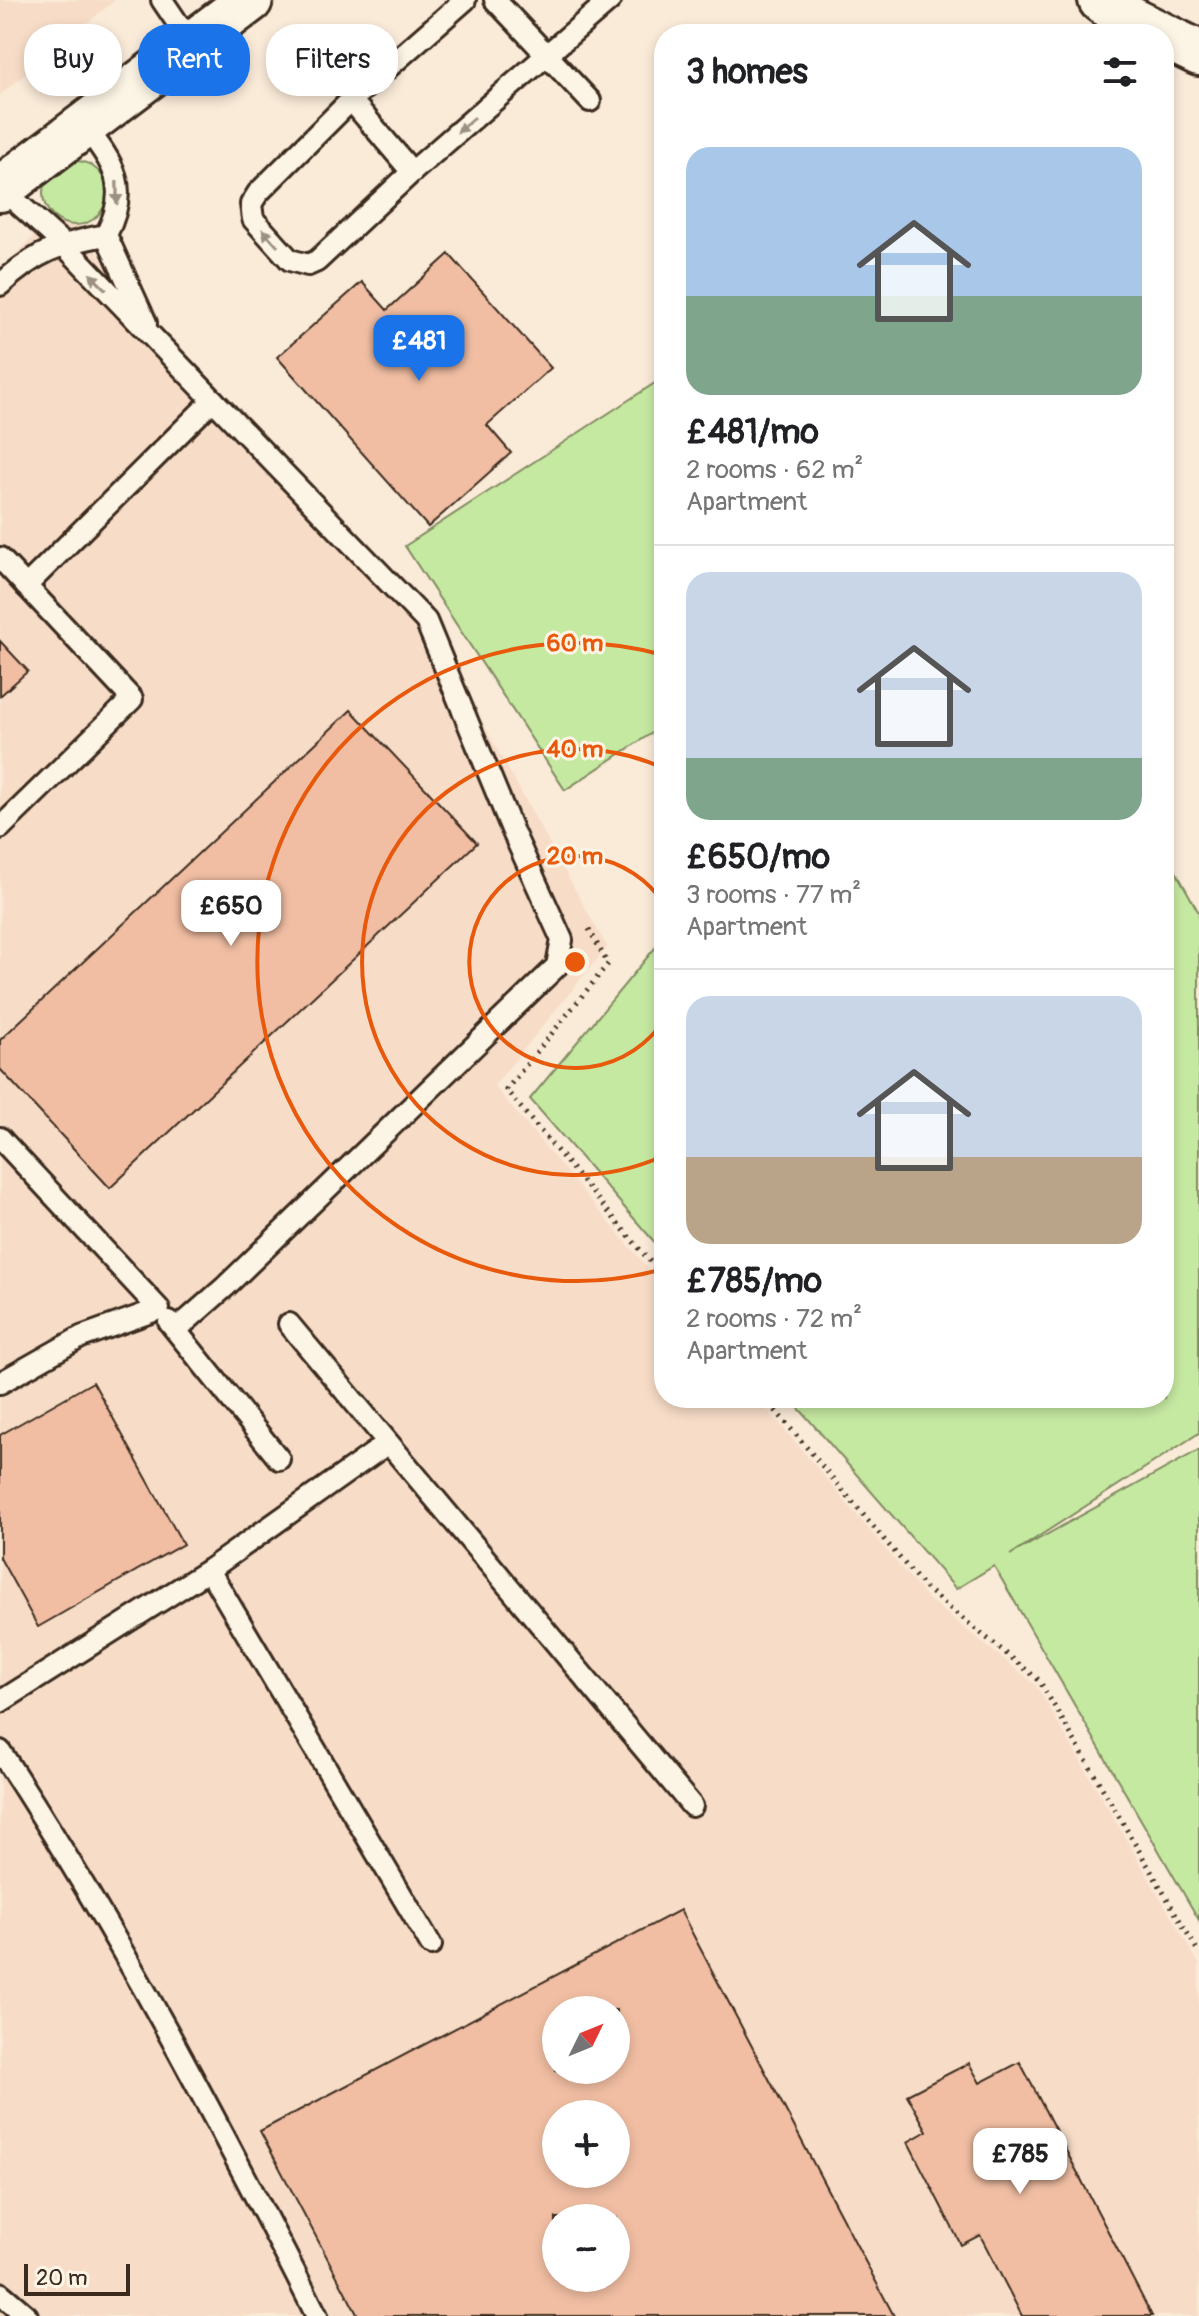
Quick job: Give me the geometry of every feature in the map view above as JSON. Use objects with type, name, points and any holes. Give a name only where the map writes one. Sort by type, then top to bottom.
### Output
[{"type":"main road","points":[[217,24],[250,0]]},
{"type":"main road","points":[[1101,0],[1140,24]]},
{"type":"main road","points":[[1174,41],[1199,53]]},
{"type":"main road","points":[[0,189],[138,84]]},
{"type":"lane","points":[[162,0],[178,24]]},
{"type":"lane","points":[[465,0],[351,100],[258,193],[251,204],[253,219],[290,260],[308,265],[317,261],[412,172],[610,0]]},
{"type":"lane","points":[[495,0],[590,101]]},
{"type":"lane","points":[[351,100],[412,172]]},
{"type":"lane","points":[[84,125],[109,158],[117,177],[117,212],[106,235]]},
{"type":"lane","points":[[0,189],[62,243],[426,621],[513,832],[562,940],[557,966],[237,1276],[176,1330]]},
{"type":"lane","points":[[0,285],[29,258],[62,243],[106,235]]},
{"type":"lane","points":[[106,235],[153,337]]},
{"type":"lane","points":[[26,586],[213,400]]},
{"type":"lane","points":[[0,558],[132,699],[0,828]]},
{"type":"lane","points":[[0,1138],[159,1309],[279,1459]]},
{"type":"lane","points":[[0,1383],[81,1337],[159,1309]]},
{"type":"lane","points":[[289,1324],[692,1806]]},
{"type":"lane","points":[[0,1702],[209,1570],[388,1443]]},
{"type":"lane","points":[[209,1570],[431,1945]]},
{"type":"lane","points":[[0,1751],[52,1831],[203,2092],[317,2316]]},
{"type":"lane","points":[[0,2293],[27,2316]]},
{"type":"path","points":[[773,1408],[925,1588],[1039,1680],[1199,1953]]},
{"type":"shaded area","points":[[0,0],[115,0],[86,24],[24,24],[24,75],[0,95]]},
{"type":"shaded area","points":[[65,204],[153,337],[426,621],[607,947],[494,1086],[654,1275],[654,1408],[766,1408],[927,1598],[1036,1685],[1199,1964],[1199,2316],[0,2316],[0,271]]},
{"type":"green space","points":[[75,161],[93,167],[101,175],[107,193],[101,211],[93,219],[75,225],[57,219],[49,211],[43,193],[49,175],[57,167]]},
{"type":"green space","points":[[654,384],[654,732],[565,790],[405,546]]},
{"type":"green space","points":[[1174,868],[1199,913],[1199,1433],[1010,1555],[1199,1450],[1199,1920],[994,1566],[956,1589],[799,1408],[1174,1408]]},
{"type":"green space","points":[[654,949],[654,1242],[530,1099]]},
{"type":"building","points":[[449,254],[551,368],[487,425],[511,453],[428,527],[277,357],[362,282],[387,310]]},
{"type":"building","points":[[0,641],[28,671],[0,696]]},
{"type":"building","points":[[351,710],[477,843],[110,1188],[0,1069],[0,1040]]},
{"type":"building","points":[[93,1382],[183,1544],[38,1627],[0,1558],[0,1435]]},
{"type":"building","points":[[680,1910],[894,2316],[358,2316],[260,2131]]},
{"type":"building","points":[[1020,2062],[1152,2316],[1022,2316],[980,2235],[961,2245],[908,2142],[927,2131],[907,2095],[969,2063],[980,2083]]}]
